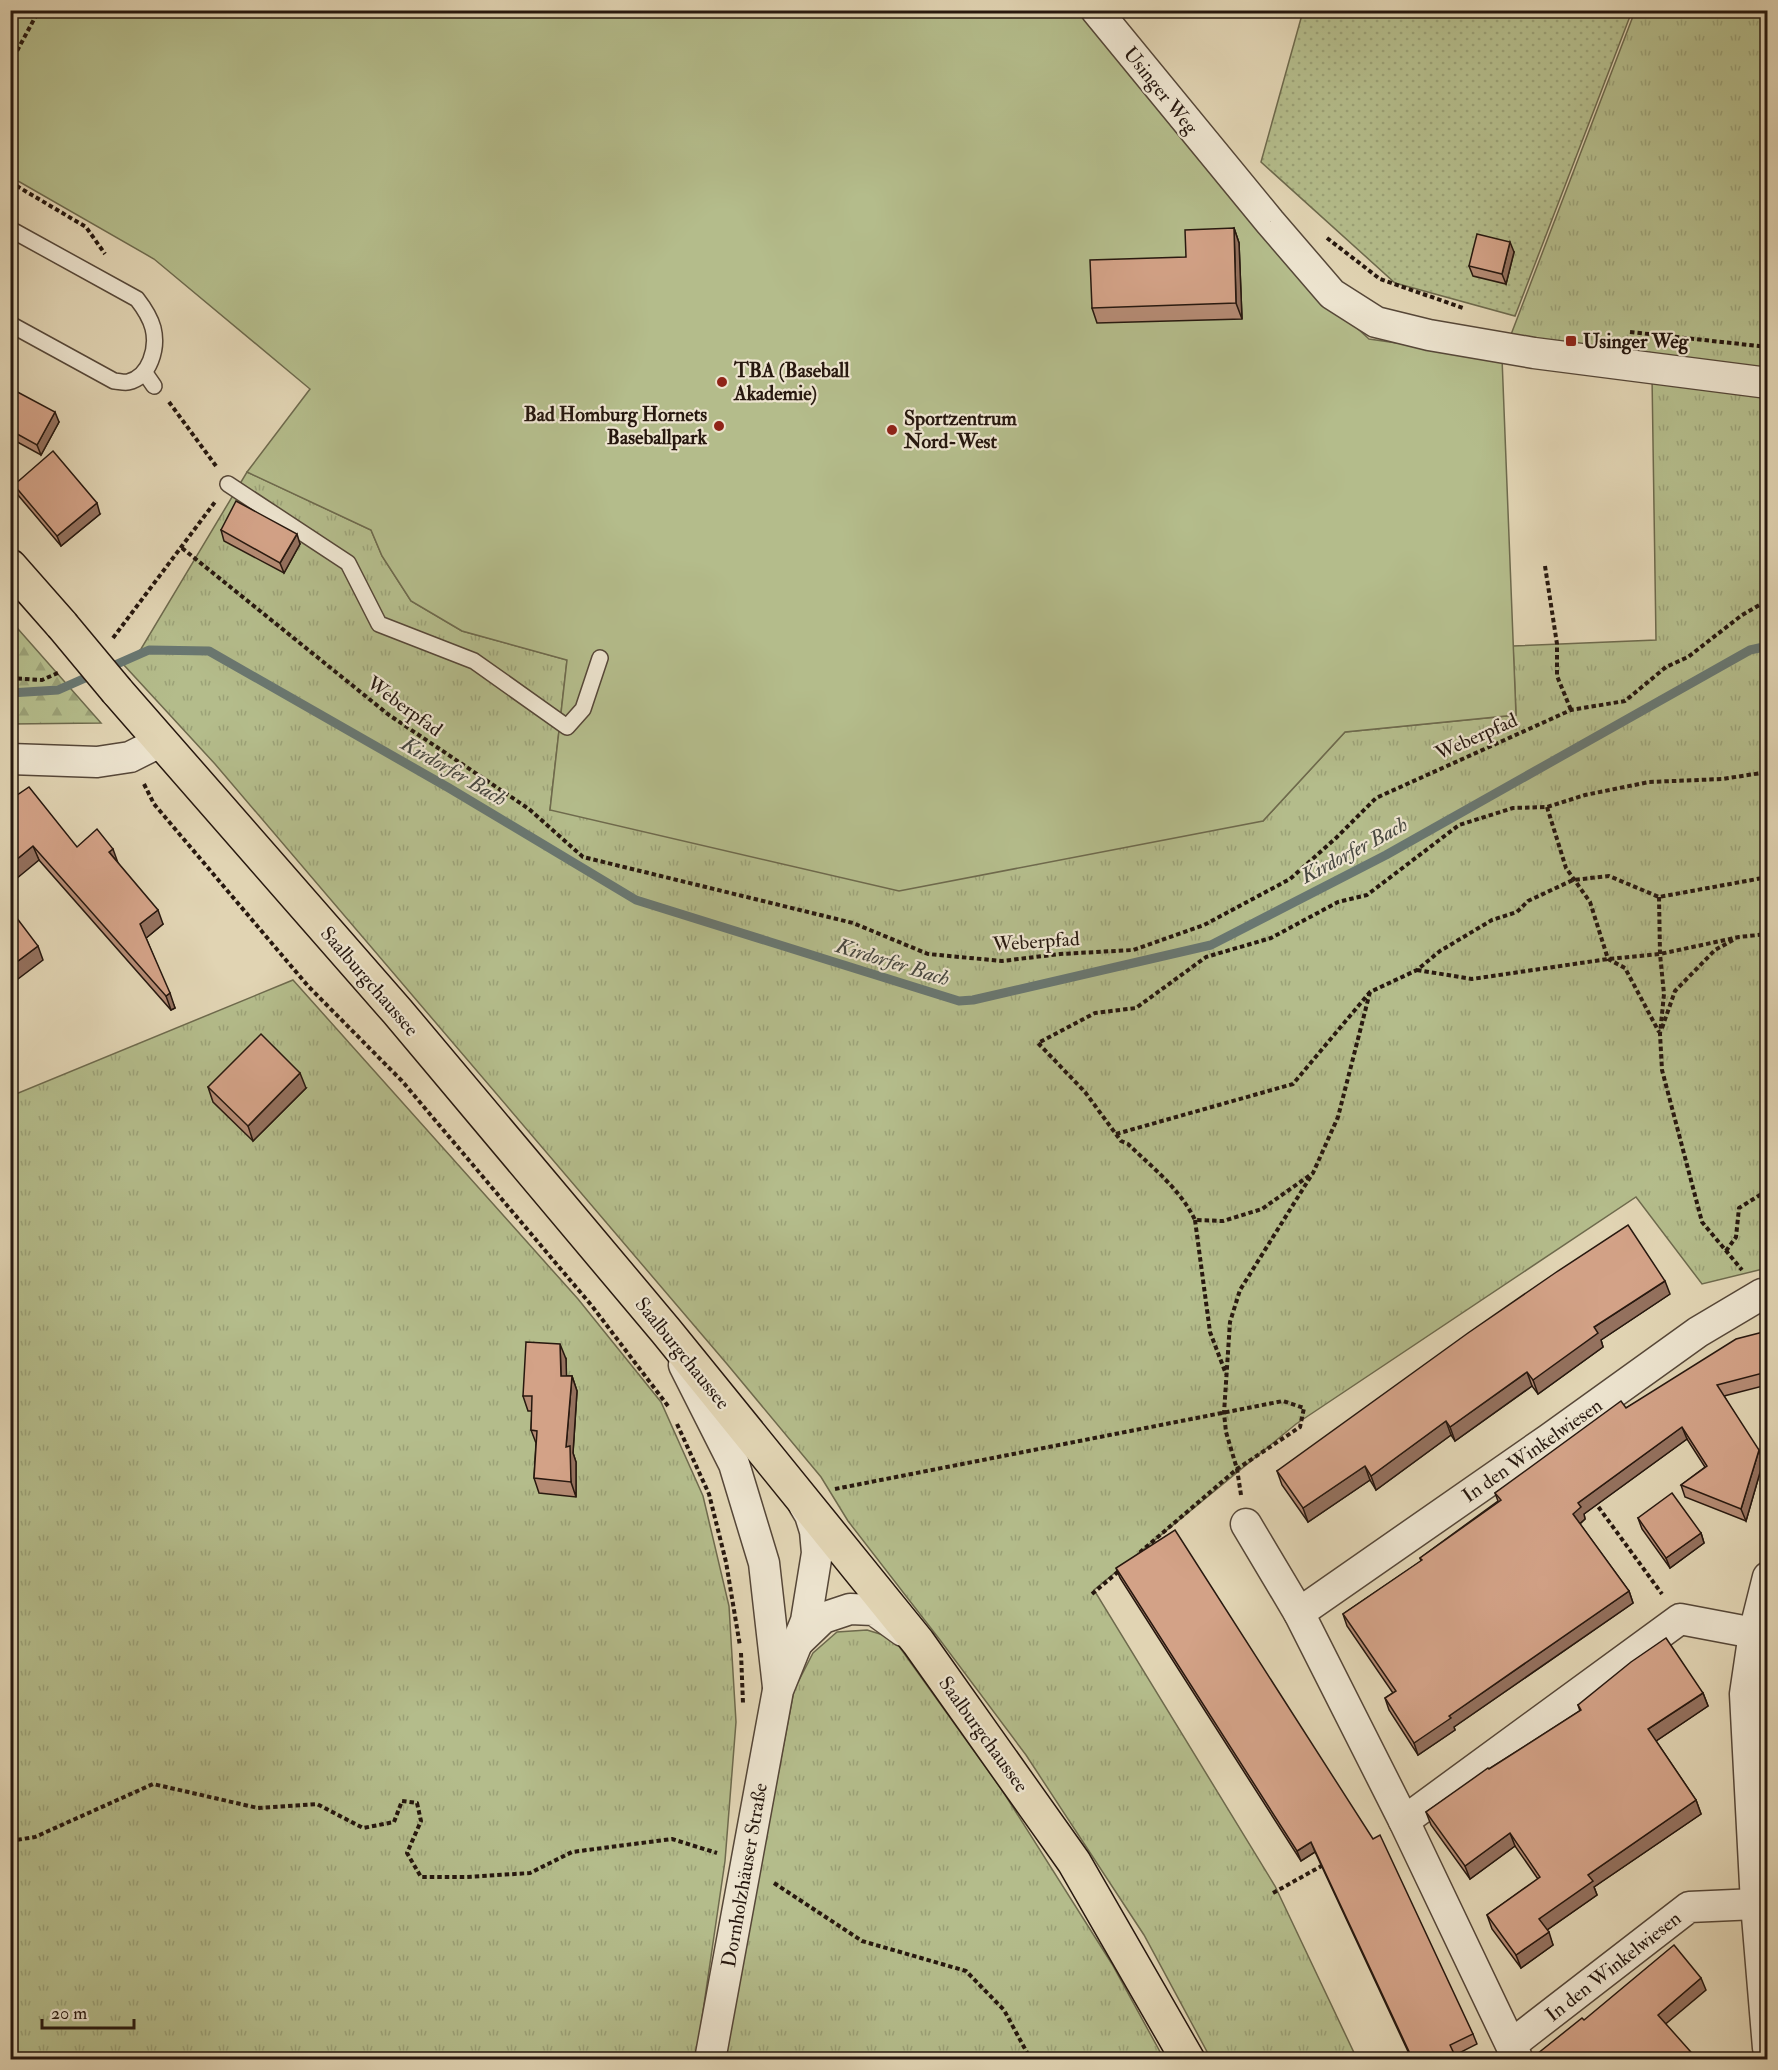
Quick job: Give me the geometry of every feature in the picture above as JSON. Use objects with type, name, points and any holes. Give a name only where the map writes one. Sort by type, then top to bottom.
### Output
[{"type":"main road","name":"Saalburgchaussee","points":[[10,566],[397,1011],[666,1331],[918,1642],[1074,1862],[1188,2060]]},
{"type":"street","name":"Usinger Weg","points":[[1096,10],[1332,294],[1376,322],[1430,335],[1534,353],[1767,383]]},
{"type":"street","points":[[10,759],[97,762],[130,757],[162,741]]},
{"type":"street","name":"In den Winkelwiesen","points":[[1299,1613],[1698,1332],[1765,1294]]},
{"type":"street","name":"Dornholzhäuser Straße","points":[[666,1331],[734,1464],[764,1563],[778,1690]]},
{"type":"street","name":"Dornholzhäuser Straße","points":[[710,2060],[778,1690],[806,1621],[817,1553],[815,1531],[810,1515],[799,1497]]},
{"type":"street","name":"In den Winkelwiesen","points":[[1246,1524],[1299,1613],[1404,1821],[1515,2052],[1689,1907],[1756,1904]]},
{"type":"street","points":[[1767,1577],[1754,1634],[1745,1694],[1760,1836],[1756,1904],[1767,2048]]},
{"type":"street","name":"Dornholzhäuser Straße","points":[[798,1642],[823,1618],[850,1609],[874,1610],[918,1642]]},
{"type":"street","points":[[1404,1821],[1680,1619],[1754,1634]]},
{"type":"lane","points":[[10,229],[137,299],[147,313],[153,329],[151,360],[144,374],[128,382],[114,381],[10,324]]},
{"type":"lane","points":[[144,374],[154,386]]},
{"type":"lane","points":[[228,484],[348,563],[379,624],[474,661],[567,727],[583,710],[600,658]]},
{"type":"path","points":[[10,64],[39,10]]},
{"type":"path","points":[[1325,237],[1380,279],[1467,309]]},
{"type":"path","points":[[1624,331],[1767,347]]},
{"type":"path","points":[[118,630],[228,484],[178,412],[154,386]]},
{"type":"path","name":"Weberpfad","points":[[182,548],[388,715],[529,809],[584,857],[853,923],[928,954],[1002,961],[1060,954],[1133,950],[1204,925],[1290,879],[1376,798],[1571,710],[1625,701],[1666,666],[1688,657],[1742,615],[1767,600]]},
{"type":"path","points":[[1545,566],[1557,644],[1557,676],[1571,710]]},
{"type":"path","points":[[10,678],[42,680]]},
{"type":"path","points":[[130,757],[154,804],[308,986],[410,1090],[592,1306],[669,1407]]},
{"type":"path","points":[[1227,1377],[1210,1332],[1195,1220],[1187,1204],[1177,1190],[1116,1134],[1085,1092],[1038,1043],[1095,1013],[1136,1008],[1206,957],[1271,938],[1338,902],[1367,895],[1460,825],[1513,808],[1547,807],[1585,795],[1648,782],[1722,779],[1767,772]]},
{"type":"path","points":[[1547,807],[1566,867],[1590,902],[1608,959],[1625,968],[1660,1034]]},
{"type":"path","points":[[1116,1134],[1293,1084],[1370,992],[1417,970],[1440,951],[1492,920],[1517,912],[1528,901],[1573,880],[1609,876],[1659,897],[1767,878]]},
{"type":"path","points":[[1659,897],[1660,954],[1664,994],[1660,1034],[1662,1070],[1702,1222],[1765,1294]]},
{"type":"path","points":[[1417,970],[1472,979],[1608,959],[1660,954],[1739,937],[1767,934]]},
{"type":"path","points":[[1660,1034],[1675,991],[1715,950],[1739,937]]},
{"type":"path","points":[[1237,1469],[1226,1432],[1224,1413],[1230,1322],[1240,1290],[1313,1173],[1338,1117],[1370,992]]},
{"type":"path","points":[[1195,1220],[1223,1221],[1262,1209],[1313,1173]]},
{"type":"path","points":[[1726,1251],[1736,1237],[1739,1208],[1767,1190]]},
{"type":"path","points":[[799,1497],[1283,1401],[1304,1408],[1300,1427],[1237,1469],[1137,1555]]},
{"type":"path","points":[[674,1418],[709,1494],[726,1562],[741,1651],[743,1709]]},
{"type":"path","points":[[1590,1496],[1680,1619]]},
{"type":"path","points":[[1092,1594],[1119,1571]]},
{"type":"path","points":[[10,1841],[34,1837],[153,1784],[258,1808],[317,1804],[363,1828],[394,1821],[402,1801],[417,1803],[421,1821],[407,1853],[421,1877],[531,1873],[572,1852],[672,1839],[720,1855],[722,1844]]},
{"type":"path","points":[[1273,1893],[1334,1860]]},
{"type":"path","points":[[745,1868],[769,1880],[862,1941],[966,1971],[1004,2010],[1031,2060]]},
{"type":"green space","name":"Sportzentrum Nord-West","points":[[18,11],[1085,11],[1317,291],[1369,339],[1502,358],[1516,715],[1345,732],[1263,821],[899,891],[550,810],[567,660],[462,631],[411,601],[382,556],[371,530],[247,472],[310,389],[154,259],[11,177],[10,25]]},
{"type":"green space","points":[[1303,11],[1632,11],[1515,316],[1395,283],[1261,162]]},
{"type":"green space","points":[[1635,11],[1767,11],[1767,1268],[1702,1284],[1636,1197],[1296,1424],[1094,1590],[1275,1886],[1357,2059],[1211,2059],[1144,1935],[1026,1755],[848,1521],[821,1477],[215,764],[123,664],[141,649],[247,472],[371,530],[382,556],[411,601],[462,631],[567,660],[550,810],[1263,821],[1345,732],[1516,715],[1513,646],[1656,640],[1652,376],[1502,358]]},
{"type":"green space","points":[[11,621],[101,723],[11,724]]},
{"type":"green space","points":[[293,980],[578,1299],[661,1402],[703,1496],[729,1606],[736,1722],[725,1861],[696,2059],[11,2059],[11,1096]]},
{"type":"green space","points":[[867,1630],[893,1638],[1002,1790],[1112,1964],[1164,2059],[724,2060],[794,1690],[813,1653],[837,1632]]},
{"type":"building","points":[[1234,228],[1236,303],[1092,308],[1090,260],[1186,257],[1185,230]]},
{"type":"building","points":[[1477,234],[1510,242],[1502,274],[1469,266]]},
{"type":"building","points":[[10,388],[55,412],[37,445],[10,430]]},
{"type":"building","points":[[53,451],[97,503],[57,536],[14,485]]},
{"type":"building","points":[[236,501],[297,534],[280,563],[221,530]]},
{"type":"building","points":[[29,787],[77,847],[97,829],[113,849],[109,852],[158,910],[140,924],[170,993],[166,996],[33,846],[10,865],[10,800]]},
{"type":"building","points":[[10,909],[38,946],[10,967]]},
{"type":"building","points":[[261,1034],[300,1073],[248,1126],[208,1087]]},
{"type":"building","points":[[1628,1225],[1665,1281],[1594,1327],[1598,1333],[1533,1380],[1527,1372],[1450,1427],[1446,1421],[1371,1476],[1365,1466],[1303,1508],[1277,1471],[1468,1333]]},
{"type":"building","points":[[1767,1331],[1767,1372],[1717,1385],[1759,1450],[1741,1509],[1681,1485],[1707,1466],[1682,1427],[1578,1503],[1581,1507],[1573,1514],[1629,1591],[1449,1716],[1451,1718],[1414,1743],[1385,1698],[1396,1691],[1343,1614],[1422,1560],[1420,1558],[1501,1500],[1495,1493],[1621,1401],[1626,1408],[1736,1339]]},
{"type":"building","points":[[526,1342],[560,1344],[561,1376],[572,1376],[566,1447],[570,1446],[571,1482],[534,1478],[537,1431],[531,1430],[532,1396],[523,1396]]},
{"type":"building","points":[[1672,1493],[1701,1533],[1666,1558],[1638,1518]]},
{"type":"building","points":[[1175,1530],[1373,1839],[1380,1835],[1473,2034],[1450,2045],[1457,2060],[1413,2060],[1311,1842],[1297,1851],[1116,1568]]},
{"type":"building","points":[[1666,1638],[1703,1693],[1648,1729],[1696,1800],[1588,1875],[1593,1881],[1539,1919],[1549,1932],[1516,1955],[1487,1915],[1540,1877],[1510,1833],[1465,1866],[1426,1812],[1488,1768],[1581,1710],[1578,1705],[1631,1662]]},
{"type":"building","points":[[1674,1945],[1701,1978],[1658,2015],[1698,2060],[1534,2060],[1532,2058],[1582,2018],[1584,2020]]},
{"type":"waterway","name":"Kirdorfer Bach","points":[[10,693],[58,690],[149,650],[209,651],[449,788],[636,900],[959,1001],[973,1000],[1211,945],[1386,855],[1750,650],[1768,646]]},
{"type":"place","name":"Usinger Weg","points":[[1571,341]]},
{"type":"place","name":"TBA (Baseball Akademie)","points":[[722,382]]},
{"type":"place","name":"Bad Homburg Hornets Baseballpark","points":[[719,426]]},
{"type":"place","name":"Sportzentrum Nord-West","points":[[892,430]]}]
